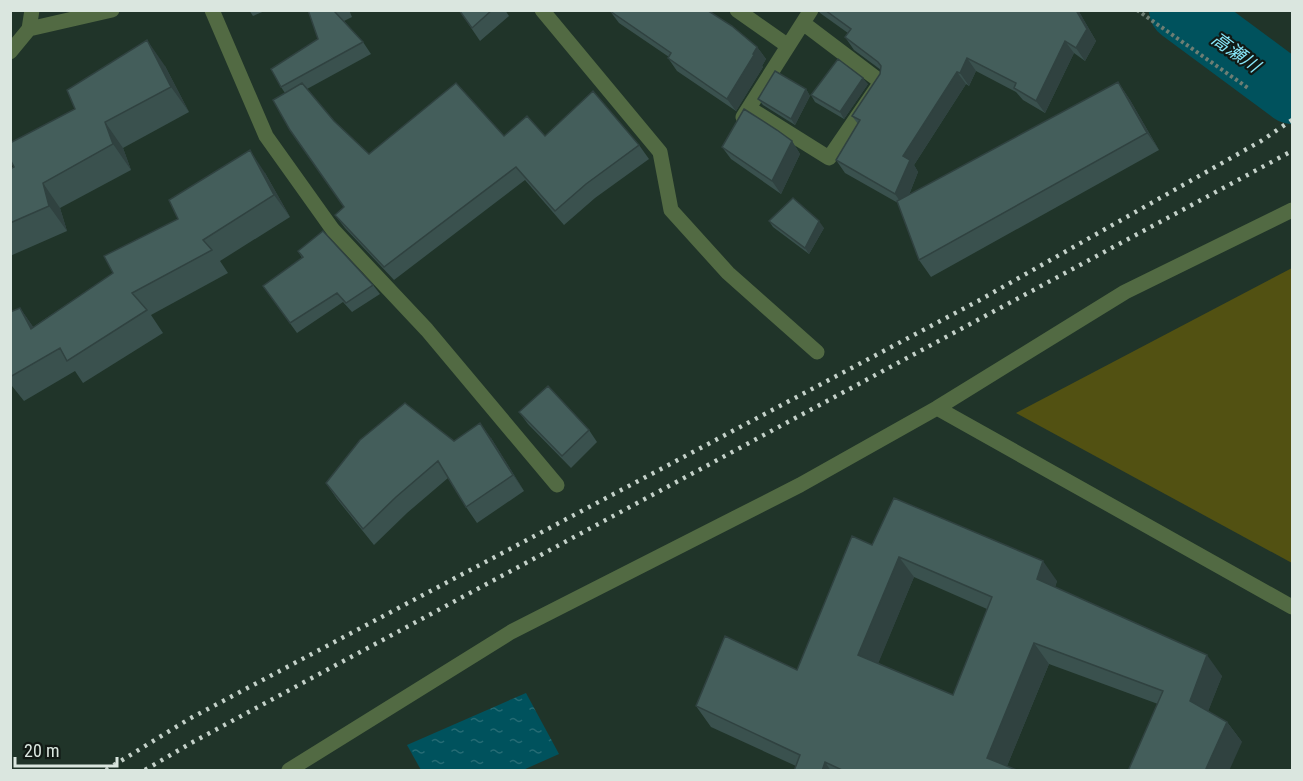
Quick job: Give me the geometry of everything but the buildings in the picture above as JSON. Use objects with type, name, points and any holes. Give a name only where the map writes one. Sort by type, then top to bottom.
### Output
[{"type":"street","points":[[10,52],[29,29],[32,10]]},
{"type":"street","points":[[29,29],[112,10]]},
{"type":"street","points":[[212,10],[266,136],[333,230],[427,330],[557,485]]},
{"type":"street","points":[[542,10],[660,152],[671,210],[728,273],[817,352]]},
{"type":"street","points":[[737,10],[789,46]]},
{"type":"street","points":[[734,132],[749,108],[789,46],[807,17],[881,82],[829,158],[749,108]]},
{"type":"street","points":[[289,771],[511,632],[800,485],[937,408],[1125,292],[1293,210]]},
{"type":"street","points":[[937,408],[1293,607]]},
{"type":"path","points":[[1137,10],[1248,88]]},
{"type":"shaded area","points":[[1292,268],[1292,563],[1016,413]]},
{"type":"water","points":[[526,693],[559,754],[523,770],[421,770],[407,745]]},
{"type":"waterway","name":"高瀬川","points":[[1180,10],[1292,93]]},
{"type":"railway","points":[[106,770],[189,719],[978,301],[1261,141],[1292,120]]},
{"type":"railway","points":[[145,770],[191,743],[1292,151]]}]
